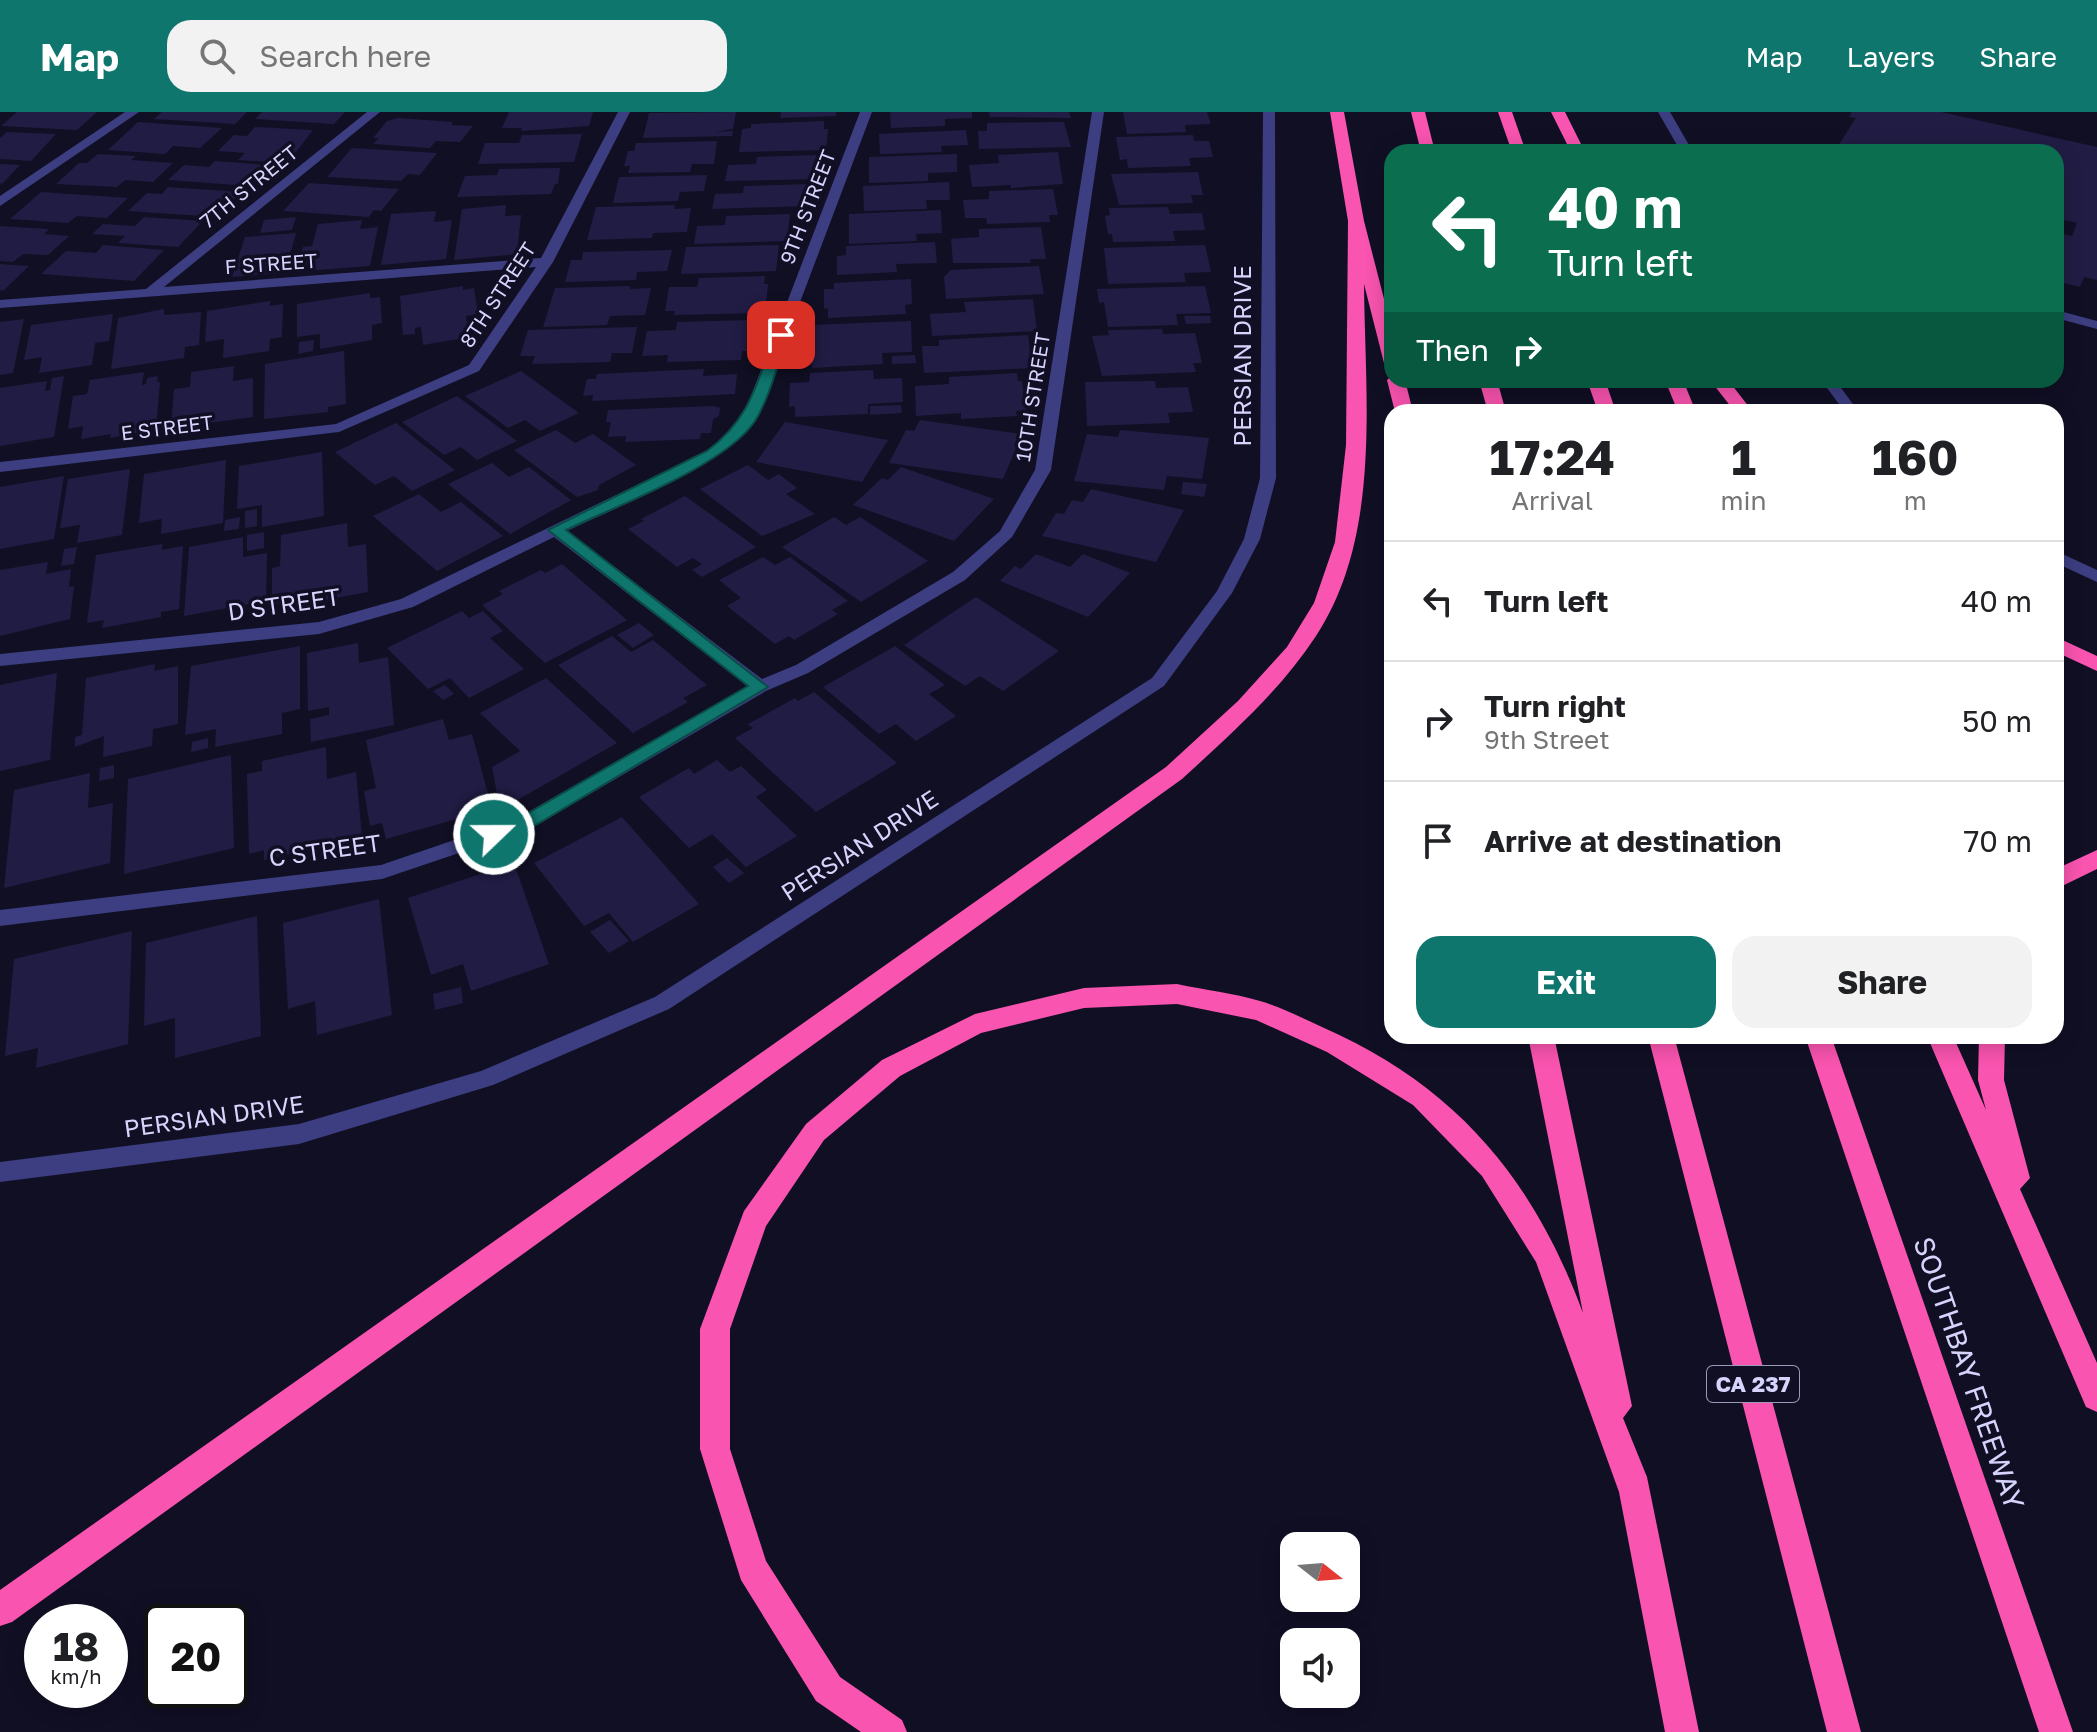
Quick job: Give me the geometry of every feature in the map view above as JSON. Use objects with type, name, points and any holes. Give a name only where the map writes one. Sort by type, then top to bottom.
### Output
[{"type":"highway","points":[[1337,112],[1356,221],[1384,331]]},
{"type":"highway","points":[[1418,112],[1426,144]]},
{"type":"highway","points":[[1505,112],[1516,144]]},
{"type":"highway","points":[[1558,112],[1574,144]]},
{"type":"highway","points":[[0,1610],[1174,773],[1254,700],[1309,632],[1338,572],[1352,514],[1356,221]]},
{"type":"highway","points":[[1725,388],[1738,404]]},
{"type":"highway","points":[[2064,648],[2097,664]]},
{"type":"highway","points":[[2064,876],[2097,859]]},
{"type":"highway","points":[[890,1732],[828,1689],[752,1569],[715,1449],[715,1329],[754,1220],[815,1132],[891,1068],[975,1024],[1084,998],[1177,994],[1260,1011],[1336,1045],[1422,1097],[1492,1168],[1548,1256],[1634,1490]]},
{"type":"highway","points":[[1543,1044],[1682,1732]]},
{"type":"highway","name":"CA 237","points":[[1663,1044],[1844,1732]]},
{"type":"highway","name":"SOUTHBAY FREEWAY","points":[[1821,1044],[2056,1732]]},
{"type":"highway","points":[[1944,1044],[2033,1243],[2097,1397]]},
{"type":"highway","points":[[1992,1044],[1991,1080],[2033,1243]]},
{"type":"street","points":[[0,202],[133,112]]},
{"type":"street","name":"7TH STREET","points":[[149,293],[374,112]]},
{"type":"street","name":"8TH STREET","points":[[339,428],[474,368],[546,262],[624,112]]},
{"type":"street","name":"9TH STREET","points":[[555,530],[712,454],[735,437],[750,418],[866,112]]},
{"type":"street","name":"10TH STREET","points":[[760,687],[802,669],[959,576],[1006,534],[1043,470],[1098,112]]},
{"type":"street","name":"PERSIAN DRIVE","points":[[0,1172],[299,1134],[485,1079],[662,1003],[760,943],[1158,682],[1224,593],[1252,539],[1268,478],[1269,112]]},
{"type":"street","points":[[1664,112],[1682,144]]},
{"type":"street","name":"F STREET","points":[[0,304],[546,262]]},
{"type":"street","points":[[2064,316],[2097,325]]},
{"type":"street","name":"E STREET","points":[[0,467],[339,428]]},
{"type":"street","points":[[555,530],[760,687]]},
{"type":"street","name":"D STREET","points":[[0,660],[319,628],[363,618],[407,603],[555,530]]},
{"type":"street","points":[[2064,560],[2097,577]]},
{"type":"street","name":"C STREET","points":[[0,918],[382,872],[523,824],[760,687]]},
{"type":"building","points":[[17,112],[97,112],[77,130],[1,126]]},
{"type":"building","points":[[162,112],[247,112],[235,124],[154,119]]},
{"type":"building","points":[[262,112],[345,112],[334,124],[255,119]]},
{"type":"building","points":[[509,112],[593,112],[589,126],[521,131],[522,128],[502,128]]},
{"type":"building","points":[[736,112],[733,129],[715,132],[733,131],[732,136],[643,138],[649,113]]},
{"type":"building","points":[[781,112],[836,112],[836,116],[780,118]]},
{"type":"building","points":[[890,112],[972,112],[972,118],[945,119],[945,126],[891,128]]},
{"type":"building","points":[[989,112],[1069,112],[1071,118],[990,117]]},
{"type":"building","points":[[1123,112],[1207,112],[1211,124],[1185,125],[1186,132],[1127,134]]},
{"type":"building","points":[[1852,112],[1941,112],[2097,147],[2097,280],[2084,277],[2080,287],[2064,283],[2064,234],[2072,236],[2077,223],[2064,220],[2064,144],[1839,144],[1856,118],[1849,117]]},
{"type":"building","points":[[398,118],[473,126],[460,142],[436,141],[430,148],[373,144],[379,138],[373,138],[387,121]]},
{"type":"building","points":[[824,121],[824,129],[828,129],[826,150],[739,152],[742,129],[751,128],[751,124]]},
{"type":"building","points":[[138,122],[222,128],[200,148],[173,146],[165,154],[108,150]]},
{"type":"building","points":[[1064,122],[1071,147],[979,149],[978,131],[987,131],[987,123]]},
{"type":"building","points":[[255,127],[313,130],[293,156],[282,163],[238,160],[245,153],[218,151],[234,135],[247,136]]},
{"type":"building","points":[[966,130],[968,145],[941,146],[942,152],[880,154],[879,134]]},
{"type":"building","points":[[7,132],[56,134],[31,161],[0,159],[0,138]]},
{"type":"building","points":[[582,134],[574,162],[478,164],[485,143],[519,143],[522,135]]},
{"type":"building","points":[[1193,135],[1194,141],[1209,141],[1213,157],[1189,158],[1191,166],[1128,168],[1127,159],[1120,160],[1116,137]]},
{"type":"building","points":[[717,141],[714,164],[692,164],[690,172],[628,173],[630,166],[624,166],[628,151],[634,151],[636,143]]},
{"type":"building","points":[[352,148],[437,153],[420,175],[408,174],[401,181],[327,177]]},
{"type":"building","points":[[1058,152],[1063,184],[972,187],[969,165],[999,163],[998,155]]},
{"type":"building","points":[[98,154],[136,156],[131,160],[173,163],[153,182],[125,180],[117,187],[56,184],[79,163],[87,163]]},
{"type":"building","points":[[957,154],[957,172],[928,173],[928,181],[869,183],[869,157]]},
{"type":"building","points":[[818,155],[816,179],[725,181],[728,165],[756,164],[757,157]]},
{"type":"building","points":[[215,161],[269,165],[249,186],[168,180],[184,165],[209,167]]},
{"type":"building","points":[[0,164],[20,165],[2,184],[0,183]]},
{"type":"building","points":[[560,168],[558,184],[555,184],[551,194],[457,197],[465,176],[497,175],[499,169]]},
{"type":"building","points":[[1198,172],[1203,195],[1191,195],[1193,203],[1119,205],[1111,174]]},
{"type":"building","points":[[707,175],[704,191],[680,192],[678,201],[613,203],[619,177]]},
{"type":"building","points":[[949,182],[950,200],[926,200],[927,209],[864,211],[863,186]]},
{"type":"building","points":[[309,183],[399,189],[381,211],[374,210],[369,217],[283,211]]},
{"type":"building","points":[[808,184],[806,206],[712,209],[715,194],[743,193],[744,186]]},
{"type":"building","points":[[168,187],[241,192],[217,217],[128,211],[147,193],[162,194]]},
{"type":"building","points":[[1053,189],[1058,215],[1049,215],[1050,222],[987,224],[986,218],[965,218],[963,200],[989,199],[989,191]]},
{"type":"building","points":[[41,192],[128,198],[107,218],[77,216],[68,223],[10,219]]},
{"type":"building","points":[[506,205],[505,216],[521,215],[517,254],[454,260],[462,209]]},
{"type":"building","points":[[675,205],[674,209],[691,208],[687,232],[653,233],[652,238],[587,240],[596,207]]},
{"type":"building","points":[[1168,207],[1170,214],[1202,213],[1205,230],[1173,231],[1175,241],[1113,242],[1112,234],[1108,234],[1105,216],[1110,215],[1109,208]]},
{"type":"building","points":[[941,210],[942,233],[916,234],[917,241],[849,244],[849,214]]},
{"type":"building","points":[[436,211],[434,222],[452,220],[446,259],[381,265],[391,214]]},
{"type":"building","points":[[790,214],[787,241],[694,244],[697,226],[725,225],[726,216]]},
{"type":"building","points":[[144,217],[203,221],[178,247],[118,243],[125,236],[92,234],[103,224],[135,226]]},
{"type":"building","points":[[296,217],[292,230],[260,233],[264,220]]},
{"type":"building","points":[[362,220],[360,229],[378,227],[370,266],[305,271],[307,266],[297,267],[303,247],[312,246],[318,224]]},
{"type":"building","points":[[0,226],[49,229],[44,234],[69,236],[48,255],[23,254],[13,262],[0,261]]},
{"type":"building","points":[[1041,227],[1046,259],[1030,259],[1031,263],[953,263],[951,239],[979,237],[979,229]]},
{"type":"building","points":[[296,233],[285,273],[232,277],[245,237]]},
{"type":"building","points":[[935,242],[937,263],[896,264],[897,272],[837,275],[837,256],[846,255],[846,246]]},
{"type":"building","points":[[103,245],[164,250],[134,281],[41,274],[66,251],[96,253]]},
{"type":"building","points":[[779,245],[776,271],[681,274],[686,247]]},
{"type":"building","points":[[1205,245],[1211,272],[1184,273],[1186,282],[1108,284],[1104,248]]},
{"type":"building","points":[[672,250],[667,271],[637,272],[636,280],[565,282],[571,260],[582,260],[583,252]]},
{"type":"building","points":[[0,264],[29,266],[3,291],[0,290]]},
{"type":"building","points":[[1039,266],[1044,294],[946,299],[944,277],[951,270]]},
{"type":"building","points":[[765,276],[764,284],[768,284],[766,305],[759,305],[758,313],[674,315],[675,311],[665,311],[669,287],[697,287],[699,278]]},
{"type":"building","points":[[911,279],[912,304],[905,305],[906,314],[828,318],[828,308],[824,309],[824,289],[834,289],[834,283]]},
{"type":"building","points":[[463,286],[463,290],[474,288],[478,314],[466,316],[469,337],[423,345],[421,327],[415,328],[415,334],[403,335],[400,296]]},
{"type":"building","points":[[630,286],[630,289],[651,288],[645,315],[610,316],[607,325],[543,327],[555,288]]},
{"type":"building","points":[[1205,286],[1211,313],[1176,314],[1178,325],[1108,327],[1104,302],[1099,303],[1097,289]]},
{"type":"building","points":[[370,293],[370,298],[380,297],[382,323],[372,325],[372,340],[320,349],[320,334],[297,337],[297,304]]},
{"type":"building","points":[[1033,299],[1037,331],[932,336],[930,314],[966,312],[964,302]]},
{"type":"building","points":[[270,301],[270,306],[283,304],[282,337],[270,339],[269,351],[223,358],[224,339],[205,342],[207,311]]},
{"type":"building","points":[[164,309],[164,315],[201,312],[199,345],[185,347],[184,358],[111,369],[118,318]]},
{"type":"building","points":[[113,314],[109,341],[95,343],[92,365],[39,373],[42,357],[24,360],[31,325]]},
{"type":"building","points":[[1184,316],[1210,316],[1211,323],[1186,324]]},
{"type":"building","points":[[24,319],[13,373],[0,375],[0,322]]},
{"type":"building","points":[[748,320],[748,351],[742,351],[741,360],[667,362],[668,355],[642,356],[647,331],[676,330],[677,322]]},
{"type":"building","points":[[911,321],[912,352],[882,353],[883,364],[812,368],[812,325]]},
{"type":"building","points":[[637,327],[632,353],[612,353],[610,362],[532,364],[535,356],[520,356],[528,330]]},
{"type":"building","points":[[1162,329],[1163,334],[1195,333],[1202,363],[1193,363],[1196,372],[1102,376],[1092,336],[1109,335],[1108,330]]},
{"type":"building","points":[[1028,335],[1032,368],[924,373],[922,346],[939,346],[939,340]]},
{"type":"building","points":[[314,340],[313,351],[298,354],[299,342]]},
{"type":"building","points":[[344,351],[346,404],[328,407],[328,412],[264,419],[265,364]]},
{"type":"building","points":[[915,355],[916,363],[892,364],[892,356]]},
{"type":"building","points":[[234,366],[233,381],[253,378],[253,417],[171,428],[174,389],[190,387],[191,372]]},
{"type":"building","points":[[704,369],[703,376],[737,374],[735,394],[592,401],[593,395],[583,396],[587,379],[596,379],[597,374]]},
{"type":"building","points":[[873,370],[874,379],[902,378],[903,402],[868,404],[868,414],[795,417],[795,406],[789,407],[790,383],[809,382],[810,373]]},
{"type":"building","points":[[521,371],[579,413],[540,431],[525,420],[508,428],[465,396]]},
{"type":"building","points":[[144,372],[142,385],[146,384],[147,378],[158,376],[157,382],[160,382],[156,429],[110,438],[111,434],[81,439],[83,426],[68,429],[73,396],[87,394],[90,380]]},
{"type":"building","points":[[1017,373],[1018,381],[1022,381],[1026,410],[1016,411],[1017,416],[961,419],[961,413],[916,416],[915,386],[949,384],[949,377]]},
{"type":"building","points":[[64,376],[54,437],[0,446],[0,388],[47,381],[45,391],[50,390],[52,378]]},
{"type":"building","points":[[1155,381],[1156,388],[1188,387],[1193,412],[1168,413],[1170,423],[1087,426],[1085,382]]},
{"type":"building","points":[[457,396],[517,441],[477,460],[461,447],[444,455],[402,422]]},
{"type":"building","points":[[901,405],[902,413],[870,415],[870,406]]},
{"type":"building","points":[[720,408],[719,416],[713,419],[711,433],[701,433],[700,439],[625,442],[626,436],[608,437],[611,422],[606,422],[608,410]]},
{"type":"building","points":[[920,420],[1022,434],[1003,479],[889,463],[906,430],[914,431]]},
{"type":"building","points":[[785,422],[888,440],[862,482],[756,462]]},
{"type":"building","points":[[396,423],[455,470],[412,491],[394,476],[375,485],[335,452]]},
{"type":"building","points":[[556,430],[575,443],[593,434],[636,465],[599,485],[598,490],[577,497],[514,450]]},
{"type":"building","points":[[1120,430],[1209,438],[1202,479],[1167,476],[1164,490],[1074,481],[1087,434],[1118,437]]},
{"type":"building","points":[[322,452],[324,516],[262,527],[262,505],[237,509],[239,466]]},
{"type":"building","points":[[226,460],[223,523],[161,534],[162,519],[139,523],[144,474]]},
{"type":"building","points":[[492,463],[509,477],[529,467],[571,500],[510,534],[448,484]]},
{"type":"building","points":[[748,465],[768,480],[779,474],[797,488],[786,494],[815,514],[762,536],[700,489]]},
{"type":"building","points":[[901,467],[994,499],[954,541],[853,505],[882,478],[888,480]]},
{"type":"building","points":[[130,469],[122,535],[77,543],[80,525],[60,528],[68,479]]},
{"type":"building","points":[[64,476],[54,539],[0,549],[0,487]]},
{"type":"building","points":[[1183,482],[1207,484],[1204,497],[1181,494]]},
{"type":"building","points":[[1091,489],[1184,510],[1156,562],[1042,536],[1056,513],[1064,514],[1072,500],[1083,502]]},
{"type":"building","points":[[419,494],[441,512],[461,502],[503,536],[437,571],[373,516]]},
{"type":"building","points":[[685,496],[756,547],[702,577],[692,570],[702,564],[693,558],[677,567],[628,529]]},
{"type":"building","points":[[257,509],[257,526],[245,528],[245,511]]},
{"type":"building","points":[[240,517],[239,529],[224,531],[225,520]]},
{"type":"building","points":[[834,517],[846,525],[860,517],[928,561],[861,602],[782,547]]},
{"type":"building","points":[[347,523],[348,547],[366,544],[368,592],[280,608],[280,603],[272,605],[272,568],[280,566],[281,535]]},
{"type":"building","points":[[264,532],[264,548],[247,551],[247,535]]},
{"type":"building","points":[[243,537],[243,557],[267,553],[266,601],[184,616],[189,547]]},
{"type":"building","points":[[162,544],[162,550],[183,546],[179,609],[161,612],[161,617],[102,628],[104,620],[87,623],[96,555]]},
{"type":"building","points":[[77,547],[74,564],[61,566],[64,549]]},
{"type":"building","points":[[1036,554],[1070,567],[1083,554],[1130,573],[1088,617],[1000,581],[1015,566],[1021,569]]},
{"type":"building","points":[[763,557],[775,565],[790,557],[848,601],[832,610],[838,614],[794,640],[789,636],[775,644],[727,606],[741,598],[719,580]]},
{"type":"building","points":[[48,562],[46,574],[71,569],[69,587],[74,586],[70,619],[0,636],[0,570]]},
{"type":"building","points":[[562,564],[627,620],[545,663],[482,605],[503,594],[499,591],[541,570],[545,573]]},
{"type":"building","points":[[976,597],[1059,651],[1003,691],[980,676],[965,686],[904,645]]},
{"type":"building","points":[[462,611],[469,618],[483,611],[503,631],[490,638],[524,669],[469,698],[450,678],[428,689],[387,648]]},
{"type":"building","points":[[639,623],[654,635],[633,648],[617,635]]},
{"type":"building","points":[[612,636],[631,652],[653,640],[707,685],[683,698],[688,702],[633,733],[558,665]]},
{"type":"building","points":[[358,643],[359,663],[388,657],[394,725],[311,742],[310,719],[329,715],[329,707],[308,711],[307,653]]},
{"type":"building","points":[[300,646],[300,709],[282,713],[282,734],[215,747],[216,729],[185,735],[191,666]]},
{"type":"building","points":[[895,646],[945,685],[929,694],[956,716],[916,741],[896,724],[879,734],[823,687]]},
{"type":"building","points":[[155,664],[154,671],[178,666],[178,724],[153,729],[152,746],[103,757],[104,736],[75,747],[75,737],[82,735],[86,678]]},
{"type":"building","points":[[57,673],[50,760],[0,771],[0,685]]},
{"type":"building","points":[[546,678],[617,743],[500,810],[492,767],[520,751],[480,713]]},
{"type":"building","points":[[445,685],[454,694],[443,700],[433,691]]},
{"type":"building","points":[[814,692],[897,763],[816,812],[735,738],[753,728],[748,724],[795,698],[798,701]]},
{"type":"building","points":[[443,719],[449,740],[472,734],[492,809],[386,839],[382,823],[370,826],[364,791],[376,788],[366,740]]},
{"type":"building","points":[[208,738],[208,748],[191,752],[192,742]]},
{"type":"building","points":[[326,747],[327,779],[356,772],[362,837],[264,860],[264,850],[249,854],[247,774],[262,771],[262,761]]},
{"type":"building","points":[[231,755],[234,848],[124,874],[128,779]]},
{"type":"building","points":[[717,760],[730,772],[741,766],[767,790],[756,797],[797,836],[746,867],[712,834],[689,848],[639,797],[689,768],[694,774]]},
{"type":"building","points":[[114,765],[114,778],[99,781],[100,768]]},
{"type":"building","points":[[90,773],[88,808],[113,803],[110,863],[4,888],[14,790]]},
{"type":"building","points":[[622,817],[699,904],[633,942],[609,913],[584,926],[534,863]]},
{"type":"building","points":[[727,858],[744,873],[729,883],[713,867]]},
{"type":"building","points":[[514,863],[549,964],[471,991],[463,964],[431,975],[408,898]]},
{"type":"building","points":[[379,899],[392,1015],[317,1035],[315,1001],[288,1009],[283,923]]},
{"type":"building","points":[[257,916],[261,1036],[175,1058],[175,1018],[144,1026],[146,943]]},
{"type":"building","points":[[610,920],[629,941],[609,953],[590,932]]},
{"type":"building","points":[[132,931],[128,1044],[36,1068],[38,1048],[5,1056],[14,959]]},
{"type":"building","points":[[461,987],[463,1003],[435,1010],[433,994]]},
{"type":"route","points":[[494,834],[523,824],[760,687],[555,530],[712,454],[735,437],[750,418],[781,335]]}]
